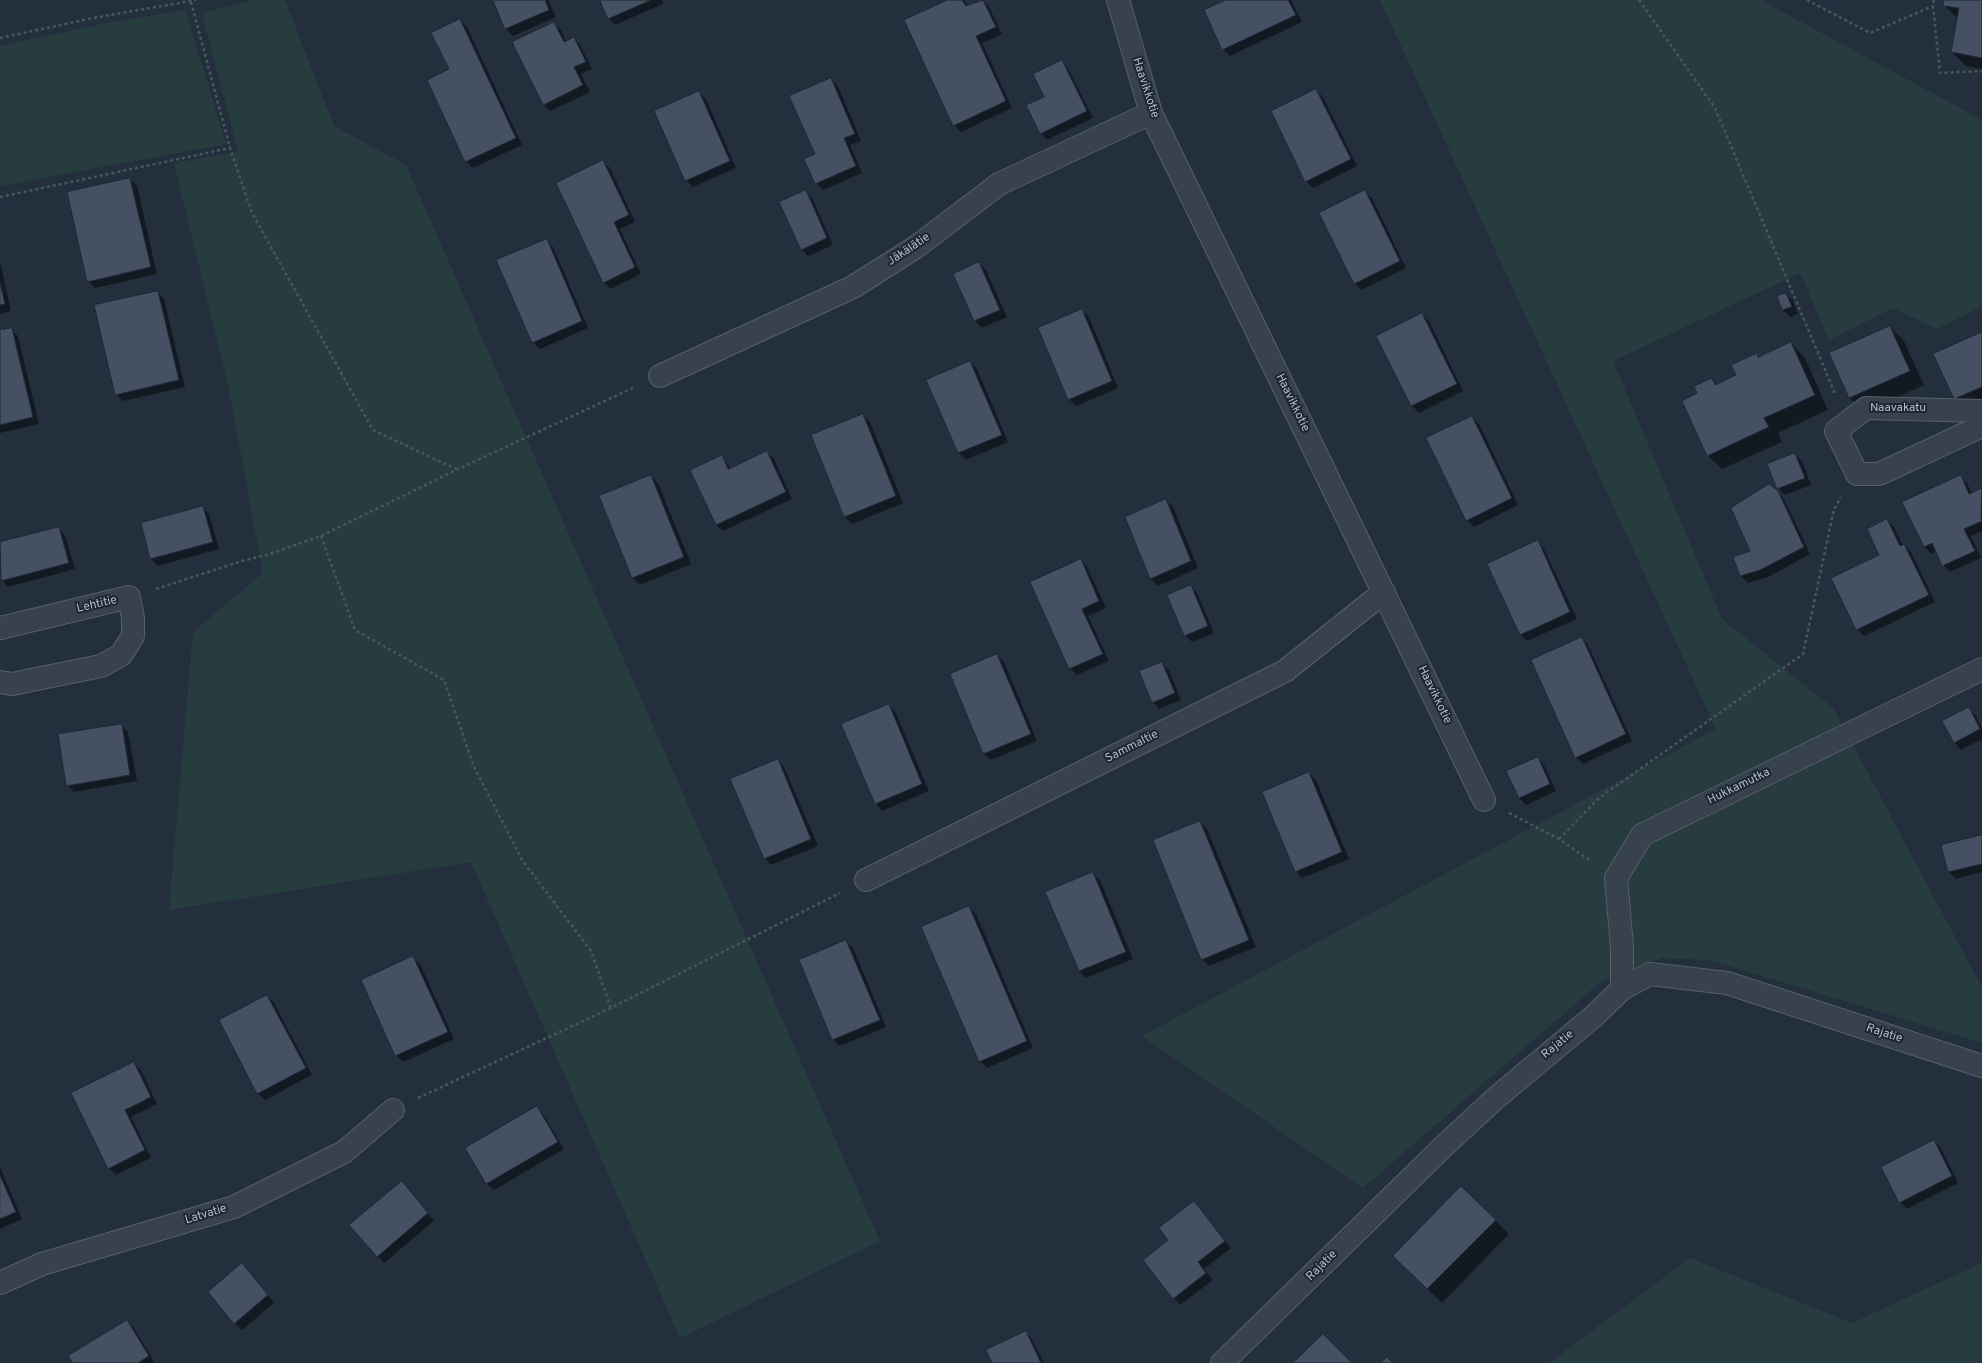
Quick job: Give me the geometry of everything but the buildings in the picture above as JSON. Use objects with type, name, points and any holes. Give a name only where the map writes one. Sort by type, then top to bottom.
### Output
[{"type":"street","name":"Haavikkotie","points":[[1118,0],[1151,113],[1484,800]]},
{"type":"street","name":"Jäkälätie","points":[[660,376],[853,286],[916,246],[999,184],[1151,113]]},
{"type":"street","name":"Naavakatu","points":[[1836,431],[1866,408],[1982,411]]},
{"type":"street","points":[[1836,431],[1857,474],[1879,474],[1982,426]]},
{"type":"street","name":"Sammaltie","points":[[866,880],[1285,670],[1384,592]]},
{"type":"street","name":"Lehtitie","points":[[0,628],[129,597],[133,618],[133,636],[121,655],[101,666],[12,684],[0,682]]},
{"type":"street","name":"Hukkamutka","points":[[1616,878],[1642,835],[1982,669]]},
{"type":"street","points":[[1616,878],[1622,947],[1622,989]]},
{"type":"street","name":"Rajatie","points":[[1222,1363],[1447,1143],[1497,1097],[1594,1016],[1622,989],[1650,974],[1728,983],[1982,1066]]},
{"type":"street","name":"Latvatie","points":[[0,1283],[42,1264],[234,1207],[344,1152],[393,1110]]},
{"type":"path","points":[[0,38],[93,18],[196,0]]},
{"type":"path","points":[[1639,0],[1715,108],[1834,390],[1836,431]]},
{"type":"path","points":[[1807,0],[1870,34],[1933,6]]},
{"type":"path","points":[[1934,0],[1933,6],[1940,73],[1982,70]]},
{"type":"path","points":[[191,2],[230,148],[252,213],[373,430],[456,470]]},
{"type":"path","points":[[0,197],[230,148]]},
{"type":"path","points":[[129,597],[242,561],[270,554],[321,536],[456,470],[660,376]]},
{"type":"path","points":[[1559,839],[1599,798],[1803,654],[1834,509],[1857,474]]},
{"type":"path","points":[[321,536],[355,630],[444,680],[474,767],[522,860],[590,951],[611,1008]]},
{"type":"path","points":[[1484,800],[1559,839],[1616,878]]},
{"type":"path","points":[[393,1110],[611,1008],[866,880]]},
{"type":"green space","points":[[254,0],[285,0],[334,126],[406,165],[880,1241],[680,1338],[471,862],[169,910],[193,632],[263,573],[228,385],[174,163],[238,152],[202,13]]},
{"type":"green space","points":[[1380,0],[1761,0],[1982,120],[1982,306],[1937,329],[1893,308],[1829,340],[1800,273],[1613,361],[1722,619],[1834,709],[1982,988],[1982,1043],[1710,960],[1662,958],[1599,983],[1363,1188],[1142,1036],[1716,729]]},
{"type":"green space","points":[[185,10],[226,144],[0,186],[0,46],[97,25]]},
{"type":"green space","points":[[1690,1258],[1852,1323],[1982,1263],[1982,1363],[1549,1363]]}]
